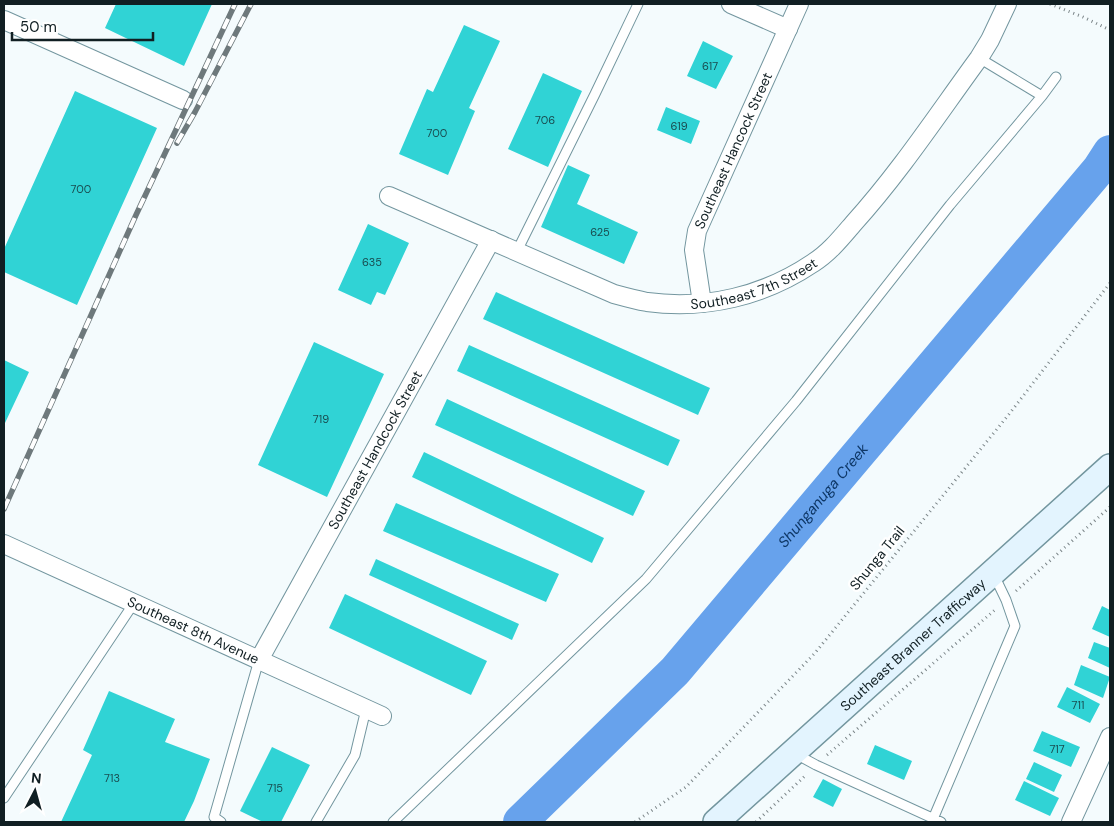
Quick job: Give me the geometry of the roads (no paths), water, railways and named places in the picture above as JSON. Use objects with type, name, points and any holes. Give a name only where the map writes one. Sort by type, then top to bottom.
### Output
[{"type":"main road","name":"Southeast Branner Trafficway","points":[[716,822],[1110,467]]},
{"type":"street","points":[[732,4],[788,29]]},
{"type":"street","name":"Southeast Hancock Street","points":[[702,304],[694,250],[697,232],[799,4]]},
{"type":"street","name":"Southeast 7th Street","points":[[389,196],[614,294],[646,302],[702,304],[753,293],[784,280],[814,263],[828,252],[862,214],[894,176],[979,58],[1007,4]]},
{"type":"street","points":[[4,20],[183,100]]},
{"type":"street","name":"Southeast Handcock Street","points":[[260,660],[491,240]]},
{"type":"street","name":"Southeast 8th Avenue","points":[[4,544],[382,716]]},
{"type":"street","points":[[1071,822],[1110,737]]},
{"type":"lane","points":[[517,252],[638,4]]},
{"type":"lane","points":[[979,58],[1042,96]]},
{"type":"lane","points":[[393,822],[646,579],[796,400],[950,205],[1042,96],[1056,76]]},
{"type":"lane","points":[[793,752],[816,765],[937,820],[1014,626],[1006,600],[993,573]]},
{"type":"lane","points":[[4,798],[134,603]]},
{"type":"lane","points":[[221,822],[214,817],[260,660]]},
{"type":"lane","points":[[316,822],[355,755],[366,709]]},
{"type":"waterway","name":"Shunganuga Creek","points":[[520,822],[675,671],[1099,169],[1110,152]]},
{"type":"railway","points":[[4,509],[136,215],[235,4]]},
{"type":"railway","points":[[177,143],[251,4]]}]
